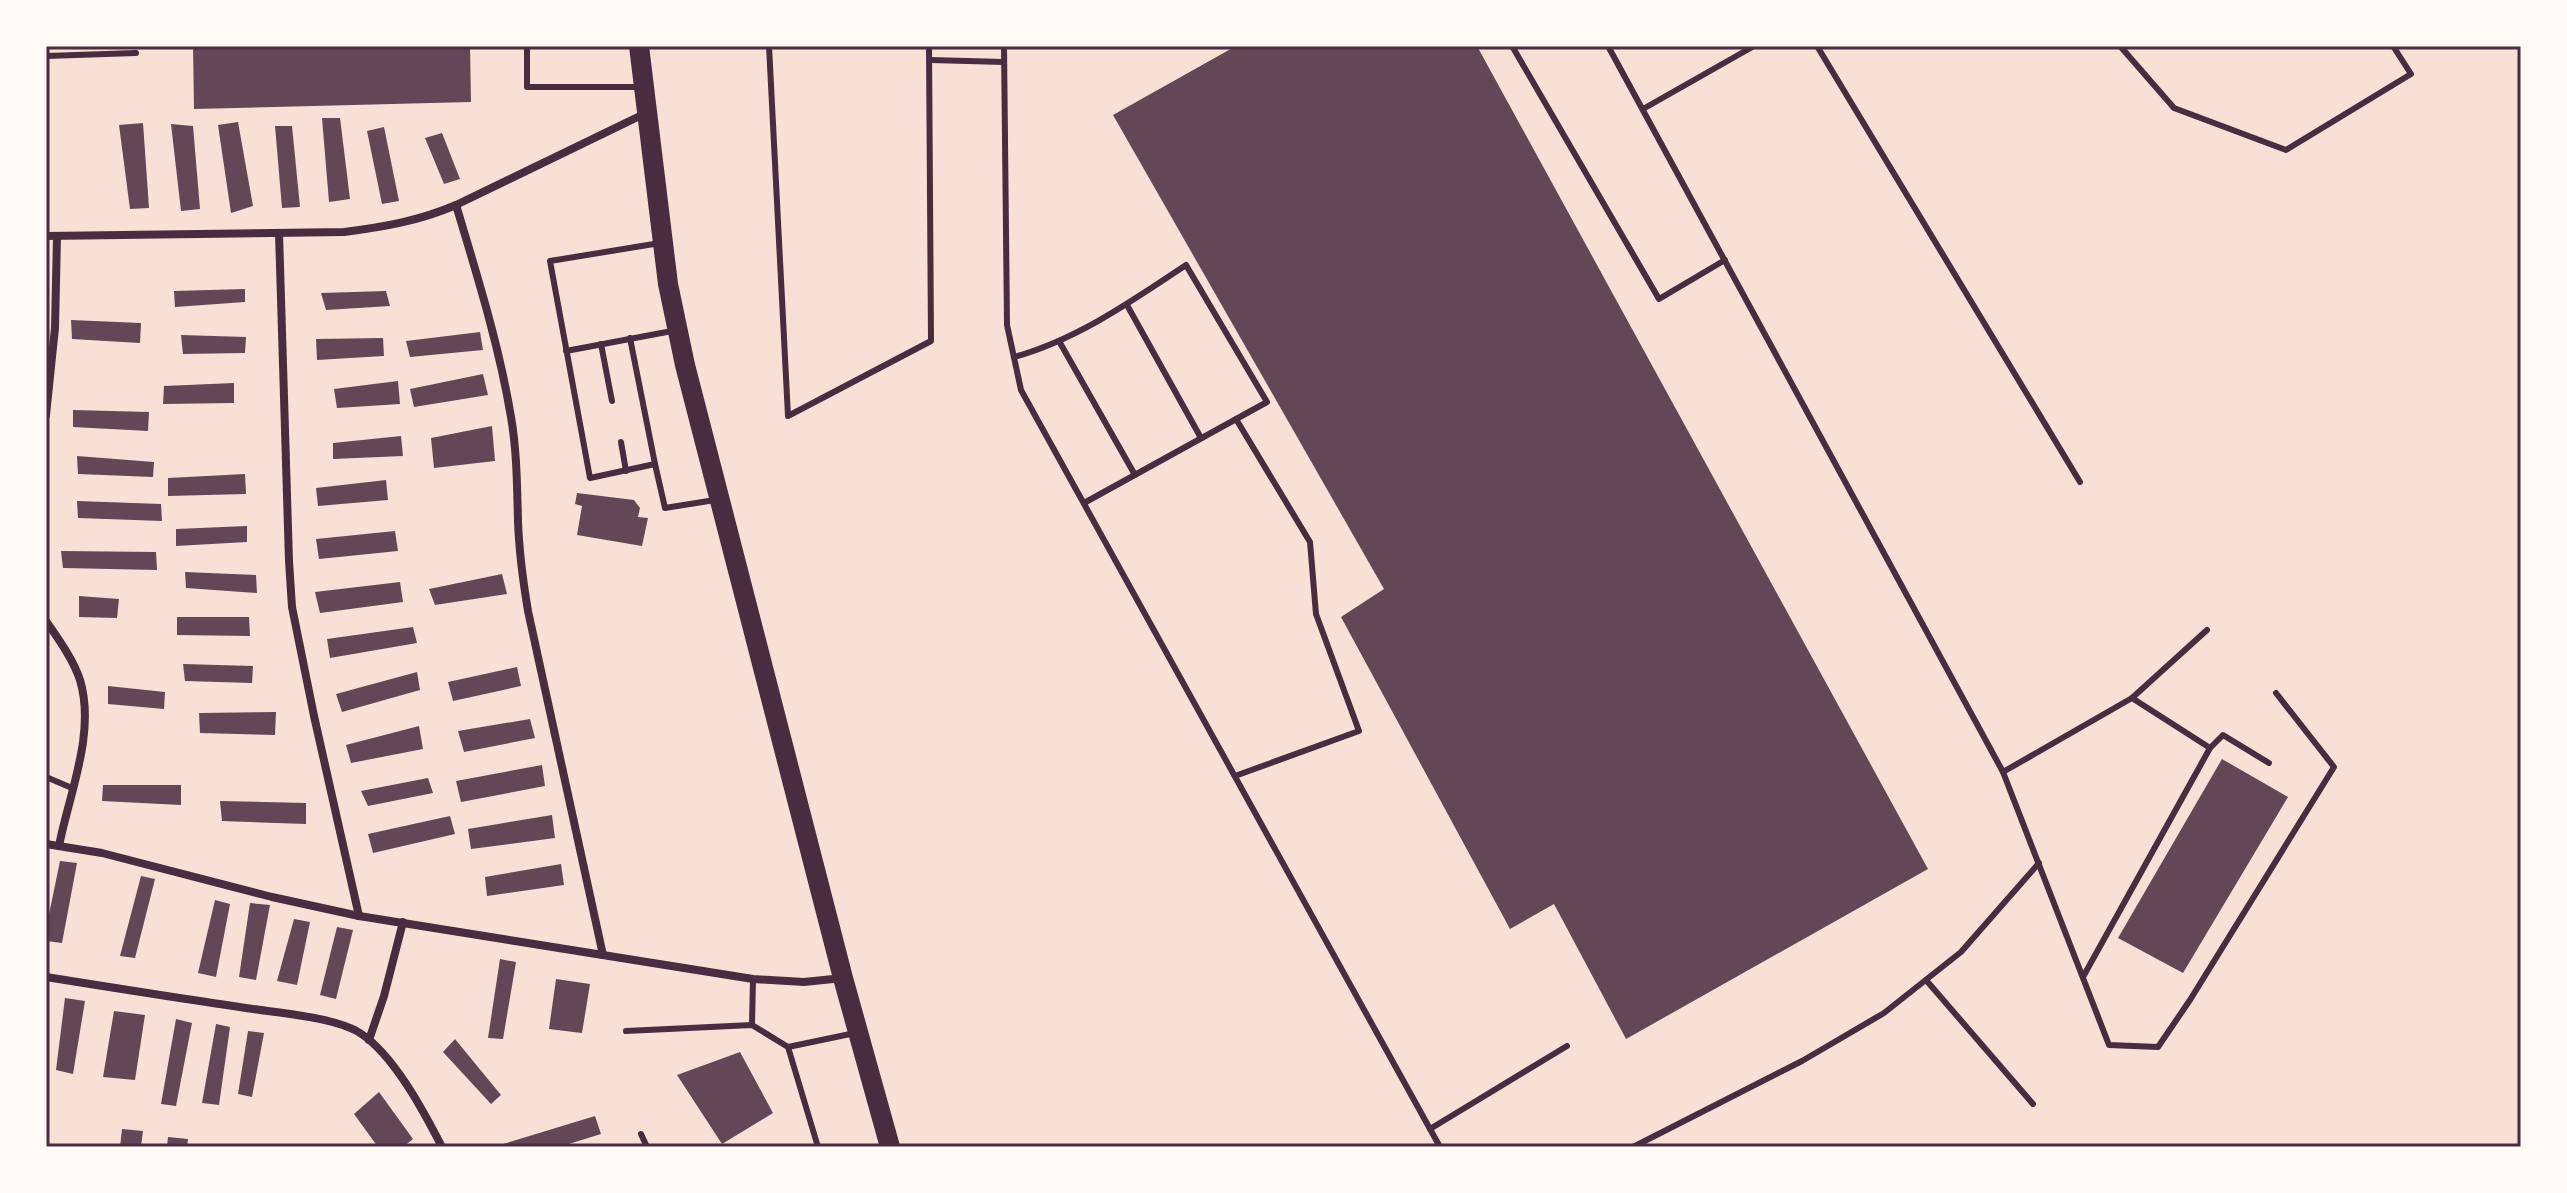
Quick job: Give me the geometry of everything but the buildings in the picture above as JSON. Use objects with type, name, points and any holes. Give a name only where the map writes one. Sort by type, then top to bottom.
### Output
[{"type":"main road","points":[[639,46],[662,242],[678,330],[843,978],[890,1147]]},
{"type":"street","points":[[46,236],[344,232],[392,226],[428,217],[456,205],[646,113]]},
{"type":"street","points":[[456,205],[492,326],[508,403],[518,476],[518,522],[528,611],[603,955]]},
{"type":"street","points":[[279,233],[292,607],[359,916]]},
{"type":"street","points":[[46,415],[55,328],[57,236]]},
{"type":"street","points":[[46,621],[68,653],[83,694],[84,733],[59,846]]},
{"type":"street","points":[[46,844],[102,853],[359,916],[753,979],[804,982],[843,978]]},
{"type":"street","points":[[369,1040],[403,922]]},
{"type":"street","points":[[46,977],[303,1017],[352,1028],[369,1040],[397,1071],[418,1101],[442,1147]]},
{"type":"lane","points":[[527,46],[527,87],[644,87]]},
{"type":"lane","points":[[769,46],[788,416],[931,341],[929,46]]},
{"type":"lane","points":[[1004,46],[1007,325],[1021,390],[1440,1147]]},
{"type":"lane","points":[[1512,46],[1659,299],[1725,260]]},
{"type":"lane","points":[[1608,46],[2003,772],[2109,1045],[2158,1047],[2334,767],[2276,693]]},
{"type":"lane","points":[[1643,109],[1754,46]]},
{"type":"lane","points":[[1817,46],[2080,482]]},
{"type":"lane","points":[[2120,46],[2174,108],[2286,150],[2411,74],[2393,46]]},
{"type":"lane","points":[[46,56],[136,53]]},
{"type":"lane","points":[[930,60],[1004,62]]},
{"type":"lane","points":[[655,464],[590,478],[550,261],[662,242]]},
{"type":"lane","points":[[1014,357],[1044,349],[1127,305],[1186,265],[1267,402],[1084,503]]},
{"type":"lane","points":[[1127,305],[1201,438]]},
{"type":"lane","points":[[566,351],[678,330]]},
{"type":"lane","points":[[630,338],[665,508],[719,499]]},
{"type":"lane","points":[[1059,341],[1135,475]]},
{"type":"lane","points":[[601,344],[612,401]]},
{"type":"lane","points":[[1235,776],[1359,731],[1316,614],[1310,542],[1236,419]]},
{"type":"lane","points":[[621,442],[626,471]]},
{"type":"lane","points":[[2003,772],[2132,698],[2207,630]]},
{"type":"lane","points":[[2132,698],[2210,748]]},
{"type":"lane","points":[[2083,977],[2210,748],[2223,735],[2269,763]]},
{"type":"lane","points":[[46,777],[72,788]]},
{"type":"lane","points":[[1633,1147],[1802,1061],[1884,1013],[1961,952],[2039,863]]},
{"type":"lane","points":[[752,1025],[753,979]]},
{"type":"lane","points":[[1926,980],[2033,1104]]},
{"type":"lane","points":[[626,1031],[752,1025],[788,1047],[818,1147]]},
{"type":"lane","points":[[788,1047],[858,1032]]},
{"type":"lane","points":[[1430,1129],[1567,1046]]},
{"type":"lane","points":[[641,1134],[647,1147]]}]
